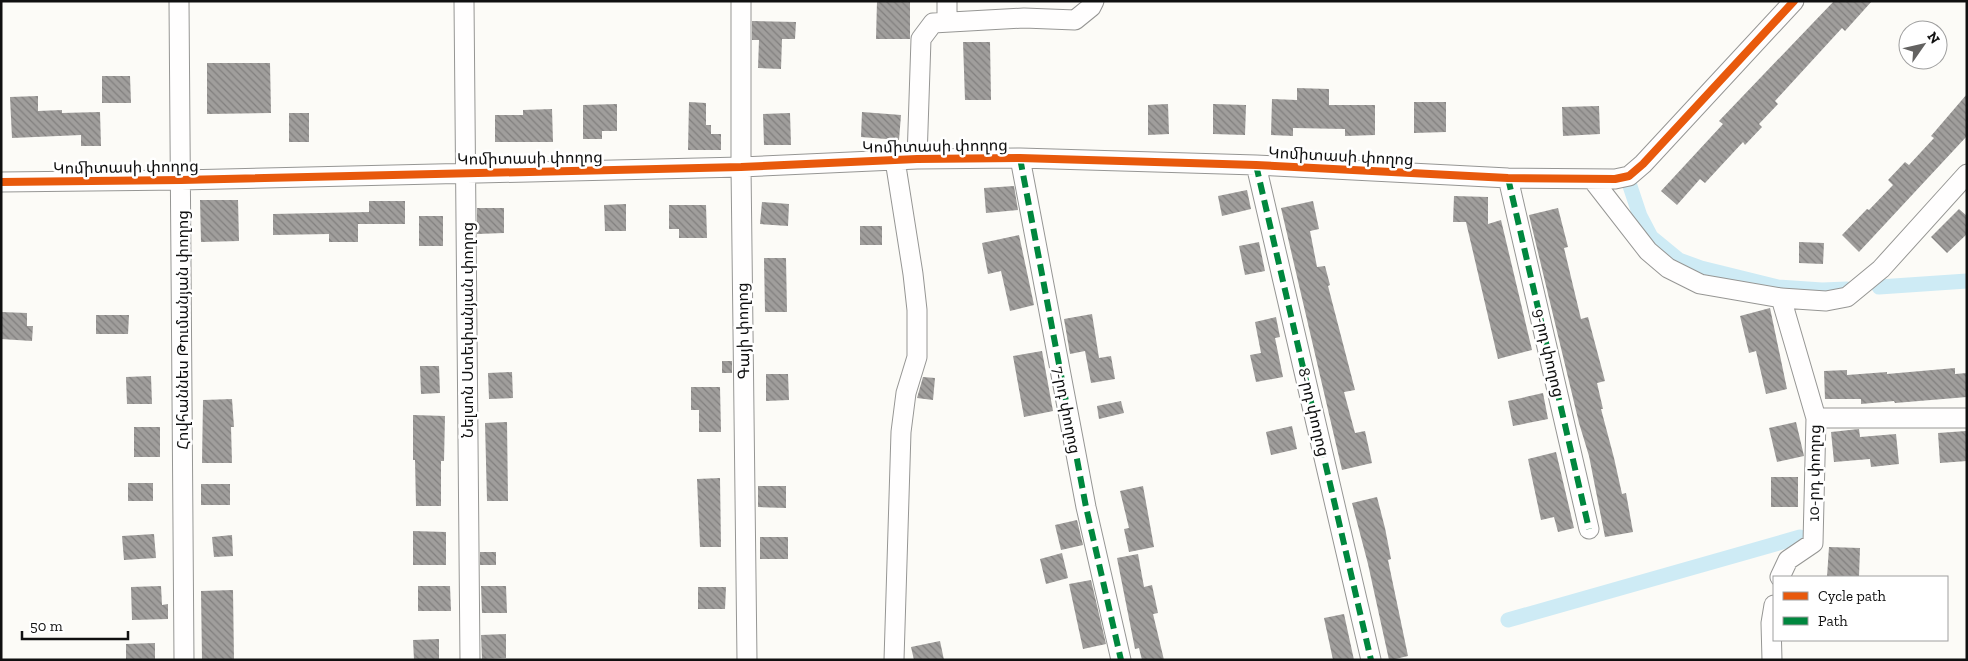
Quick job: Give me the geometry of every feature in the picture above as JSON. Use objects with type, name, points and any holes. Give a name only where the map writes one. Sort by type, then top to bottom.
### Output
[{"type":"street","name":"Հովհաննես Թումանյան փողոց","points":[[179,1],[184,660]]},
{"type":"street","name":"Նելսոն Ստեփանյան փողոց","points":[[464,1],[470,660]]},
{"type":"street","name":"Գայի փողոց","points":[[741,1],[741,167],[748,660]]},
{"type":"street","points":[[947,1],[947,21]]},
{"type":"street","points":[[917,159],[921,39],[933,23],[1024,10],[1075,20],[1091,8],[1094,1]]},
{"type":"street","name":"Կոմիտասի փողոց","points":[[1,182],[181,180],[741,167],[917,159],[1020,158],[1256,165],[1508,178],[1615,179],[1629,176],[1643,164],[1794,1]]},
{"type":"street","name":"7-րդ փողոց","points":[[1020,158],[1086,507],[1121,660]]},
{"type":"street","points":[[894,160],[913,274],[917,310],[917,357],[906,393],[901,432],[894,660]]},
{"type":"street","name":"8-րդ փողոց","points":[[1256,165],[1371,660]]},
{"type":"street","points":[[1592,179],[1648,251],[1668,268],[1700,284],[1781,298],[1826,301],[1847,297],[1881,269],[1967,174]]},
{"type":"street","name":"9-րդ փողոց","points":[[1508,178],[1589,528]]},
{"type":"street","name":"10-րդ փողոց","points":[[1780,576],[1788,560],[1813,543],[1816,418],[1781,298]]},
{"type":"street","points":[[1816,418],[1967,418]]},
{"type":"street","points":[[1772,660],[1771,623],[1773,611]]},
{"type":"building","points":[[877,1],[910,1],[910,39],[876,39]]},
{"type":"building","points":[[1834,1],[1872,1],[1845,31],[1842,28],[1775,101],[1778,104],[1759,124],[1762,127],[1745,145],[1743,142],[1705,183],[1700,179],[1677,205],[1661,191],[1723,124],[1719,121]]},
{"type":"building","points":[[752,21],[796,22],[795,39],[782,39],[781,69],[758,68],[759,40],[752,40]]},
{"type":"building","points":[[963,42],[990,42],[991,100],[965,100]]},
{"type":"building","points":[[207,63],[270,63],[271,113],[207,114]]},
{"type":"building","points":[[102,76],[130,76],[131,103],[102,103]]},
{"type":"building","points":[[1297,88],[1329,89],[1329,105],[1375,105],[1375,135],[1345,136],[1345,129],[1293,128],[1293,136],[1271,135],[1272,99],[1297,100]]},
{"type":"building","points":[[1967,94],[1967,136],[1859,252],[1842,235],[1893,185],[1888,180],[1905,162],[1909,165],[1934,138],[1931,136]]},
{"type":"building","points":[[38,96],[38,111],[62,110],[62,113],[100,112],[101,146],[81,146],[81,135],[12,138],[10,97]]},
{"type":"building","points":[[689,102],[706,103],[706,125],[711,125],[711,134],[721,134],[721,150],[688,150]]},
{"type":"building","points":[[1414,102],[1446,102],[1446,132],[1414,133]]},
{"type":"building","points":[[617,104],[617,131],[602,131],[602,139],[583,139],[583,105]]},
{"type":"building","points":[[1168,104],[1169,134],[1148,135],[1148,105]]},
{"type":"building","points":[[1213,104],[1246,105],[1245,135],[1213,134]]},
{"type":"building","points":[[1599,106],[1600,134],[1563,136],[1562,107]]},
{"type":"building","points":[[552,109],[553,142],[495,142],[495,115],[523,115],[523,110]]},
{"type":"building","points":[[862,112],[901,115],[899,140],[861,137]]},
{"type":"building","points":[[289,113],[309,113],[309,142],[289,142]]},
{"type":"building","points":[[790,113],[791,145],[764,145],[763,114]]},
{"type":"building","points":[[1014,186],[1018,210],[986,213],[984,188]]},
{"type":"building","points":[[1247,190],[1251,209],[1222,216],[1218,196]]},
{"type":"building","points":[[1454,196],[1488,197],[1488,224],[1501,220],[1532,350],[1498,359],[1466,222],[1453,222]]},
{"type":"building","points":[[200,200],[238,200],[239,241],[201,242]]},
{"type":"building","points":[[369,201],[405,201],[405,224],[358,224],[358,242],[329,242],[329,234],[273,235],[273,214],[369,212]]},
{"type":"building","points":[[1313,201],[1319,229],[1310,231],[1317,267],[1325,266],[1330,285],[1328,286],[1355,390],[1344,392],[1355,433],[1365,431],[1372,463],[1342,470],[1281,208]]},
{"type":"building","points":[[762,202],[789,204],[788,226],[760,224]]},
{"type":"building","points":[[626,204],[626,231],[605,231],[604,205]]},
{"type":"building","points":[[669,205],[706,205],[707,238],[679,238],[679,229],[669,229]]},
{"type":"building","points":[[477,208],[504,208],[504,233],[477,234]]},
{"type":"building","points":[[1558,208],[1568,247],[1564,248],[1581,319],[1588,317],[1605,381],[1597,383],[1603,409],[1601,409],[1622,494],[1626,493],[1633,532],[1605,537],[1589,456],[1579,423],[1529,215]]},
{"type":"building","points":[[1959,209],[1967,216],[1967,234],[1947,253],[1931,237]]},
{"type":"building","points":[[419,216],[443,216],[443,246],[419,246]]},
{"type":"building","points":[[860,226],[882,226],[882,245],[860,245]]},
{"type":"building","points":[[1019,235],[1034,305],[1010,311],[1001,271],[988,274],[982,243]]},
{"type":"building","points":[[1259,242],[1265,271],[1245,275],[1239,246]]},
{"type":"building","points":[[1799,242],[1824,243],[1823,264],[1799,263]]},
{"type":"building","points":[[764,258],[786,258],[787,312],[765,312]]},
{"type":"building","points":[[1770,308],[1787,389],[1766,394],[1756,351],[1749,353],[1740,316]]},
{"type":"building","points":[[1,312],[27,313],[27,326],[33,326],[32,341],[1,339]]},
{"type":"building","points":[[1092,314],[1099,358],[1111,356],[1115,379],[1091,383],[1085,351],[1070,354],[1064,319]]},
{"type":"building","points":[[96,315],[129,315],[128,334],[96,334]]},
{"type":"building","points":[[1276,317],[1280,337],[1275,338],[1283,377],[1256,382],[1250,355],[1261,353],[1255,322]]},
{"type":"building","points":[[1042,351],[1053,411],[1024,417],[1013,356]]},
{"type":"building","points":[[722,361],[732,361],[732,373],[722,373]]},
{"type":"building","points":[[420,366],[439,366],[440,393],[421,394]]},
{"type":"building","points":[[1955,368],[1955,374],[1967,373],[1967,397],[1861,404],[1861,399],[1825,399],[1824,371],[1847,370],[1847,375],[1887,372],[1887,374]]},
{"type":"building","points":[[512,372],[513,398],[489,399],[488,373]]},
{"type":"building","points":[[766,374],[788,374],[789,400],[766,401]]},
{"type":"building","points":[[151,376],[152,404],[127,404],[126,377]]},
{"type":"building","points":[[923,377],[935,378],[933,400],[917,398]]},
{"type":"building","points":[[691,387],[720,387],[721,432],[699,432],[699,410],[691,410]]},
{"type":"building","points":[[1543,393],[1548,419],[1513,426],[1508,401]]},
{"type":"building","points":[[232,399],[234,427],[231,427],[232,463],[202,463],[203,400]]},
{"type":"building","points":[[1121,401],[1124,413],[1099,419],[1097,406]]},
{"type":"building","points":[[413,415],[445,416],[444,461],[441,461],[441,506],[416,506]]},
{"type":"building","points":[[507,422],[508,501],[487,501],[485,423]]},
{"type":"building","points":[[1796,422],[1804,456],[1777,462],[1769,428]]},
{"type":"building","points":[[1292,426],[1297,449],[1271,455],[1266,432]]},
{"type":"building","points":[[134,427],[160,427],[160,457],[134,457]]},
{"type":"building","points":[[1859,429],[1860,437],[1896,434],[1899,464],[1871,467],[1870,459],[1834,462],[1831,432]]},
{"type":"building","points":[[1966,431],[1967,461],[1940,463],[1938,433]]},
{"type":"building","points":[[1556,452],[1574,528],[1558,532],[1554,517],[1541,520],[1528,459]]},
{"type":"building","points":[[1771,477],[1798,477],[1798,507],[1771,507]]},
{"type":"building","points":[[720,478],[721,547],[700,547],[697,479]]},
{"type":"building","points":[[128,483],[153,483],[153,501],[128,501]]},
{"type":"building","points":[[201,484],[230,484],[230,505],[201,505]]},
{"type":"building","points":[[758,486],[786,486],[786,508],[758,507]]},
{"type":"building","points":[[1143,486],[1154,547],[1129,552],[1124,529],[1129,528],[1120,491]]},
{"type":"building","points":[[1377,497],[1385,528],[1391,559],[1388,560],[1408,656],[1391,660],[1389,660],[1368,564],[1352,503]]},
{"type":"building","points":[[1077,520],[1083,545],[1061,550],[1055,525]]},
{"type":"building","points":[[413,531],[446,532],[446,565],[413,565]]},
{"type":"building","points":[[154,534],[156,558],[124,560],[122,536]]},
{"type":"building","points":[[232,535],[233,556],[214,557],[212,537]]},
{"type":"building","points":[[760,537],[788,537],[788,559],[760,559]]},
{"type":"building","points":[[1829,547],[1860,548],[1859,576],[1827,576]]},
{"type":"building","points":[[480,552],[496,552],[496,565],[480,565]]},
{"type":"building","points":[[1062,553],[1068,578],[1046,584],[1040,559]]},
{"type":"building","points":[[1138,554],[1144,587],[1152,585],[1158,613],[1153,614],[1164,660],[1142,660],[1139,648],[1135,649],[1117,558]]},
{"type":"building","points":[[1091,580],[1106,644],[1083,649],[1069,584]]},
{"type":"building","points":[[161,586],[162,605],[168,604],[168,619],[132,620],[131,587]]},
{"type":"building","points":[[418,586],[450,586],[451,611],[418,611]]},
{"type":"building","points":[[481,586],[506,586],[507,613],[482,613]]},
{"type":"building","points":[[698,587],[726,587],[725,609],[698,609]]},
{"type":"building","points":[[233,590],[234,660],[202,660],[201,591]]},
{"type":"building","points":[[1344,614],[1354,660],[1333,660],[1324,618]]},
{"type":"building","points":[[506,634],[506,658],[482,659],[481,635]]},
{"type":"building","points":[[439,639],[439,660],[414,660],[413,640]]},
{"type":"building","points":[[940,641],[944,660],[914,660],[911,647]]},
{"type":"building","points":[[155,643],[155,660],[126,660],[126,644]]},
{"type":"waterway","points":[[1630,186],[1640,216],[1651,237],[1679,260],[1701,268],[1778,287],[1822,290],[1847,289]]},
{"type":"waterway","points":[[1879,287],[1967,281]]},
{"type":"waterway","points":[[1508,620],[1800,537]]},
{"type":"marked path","points":[[1020,158],[1086,507],[1121,660]]},
{"type":"marked path","points":[[1256,165],[1371,660]]},
{"type":"marked path","points":[[1508,178],[1589,529]]},
{"type":"cycle path","points":[[1,182],[181,180],[741,167],[917,159],[1020,158],[1256,165],[1508,178],[1615,179],[1629,176],[1643,164],[1794,1]]}]
